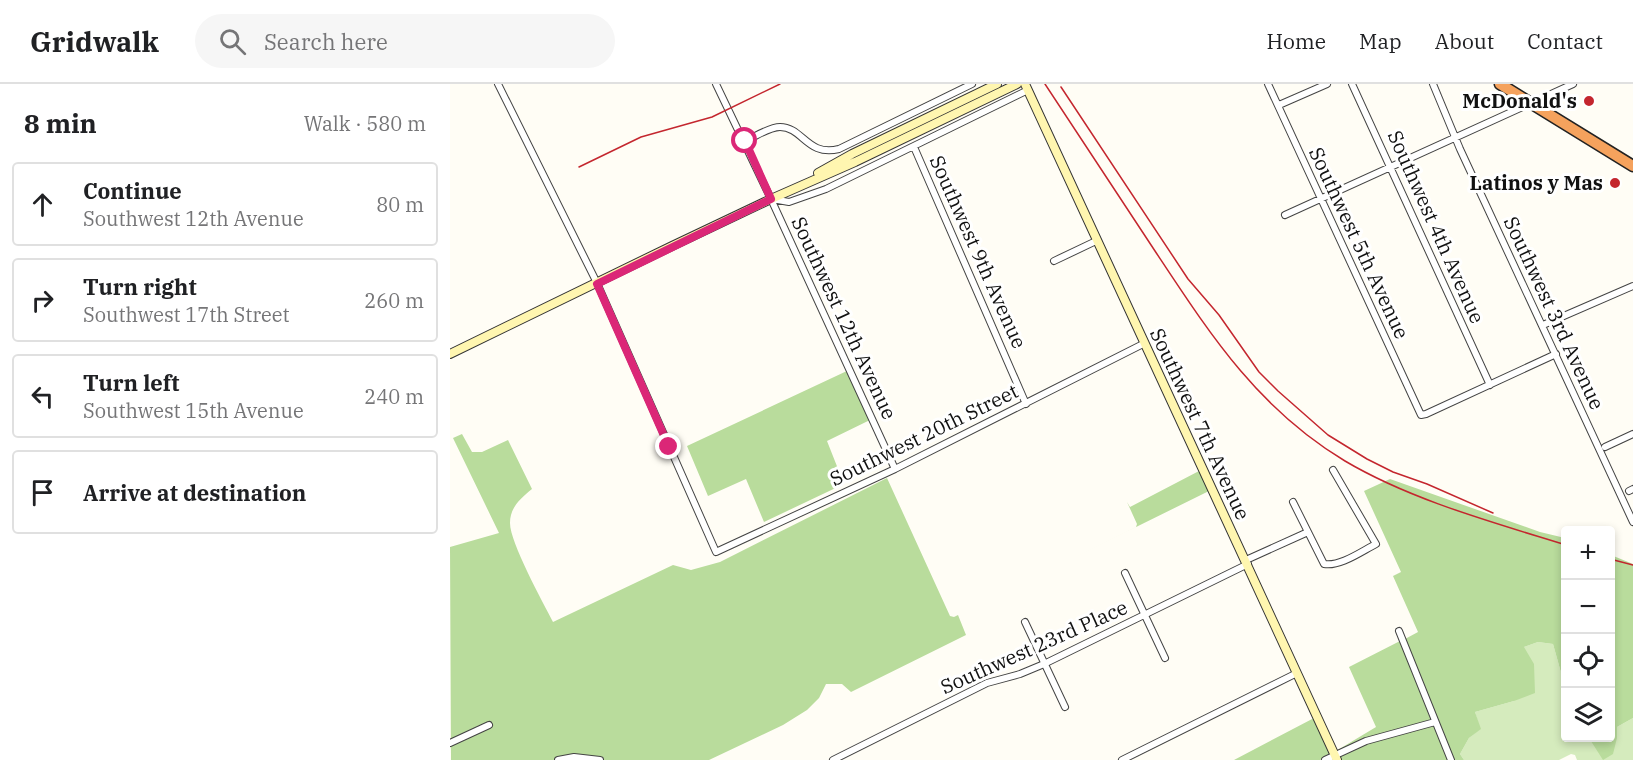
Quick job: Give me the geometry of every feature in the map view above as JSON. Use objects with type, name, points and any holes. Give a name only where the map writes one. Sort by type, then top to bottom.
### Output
[{"type":"highway","points":[[1500,84],[1633,166]]},
{"type":"main road","points":[[771,199],[852,154],[997,84]]},
{"type":"main road","points":[[450,354],[771,199],[855,162],[1013,86]]},
{"type":"main road","name":"Southwest 7th Avenue","points":[[1026,87],[1336,757]]},
{"type":"street","points":[[498,84],[597,284]]},
{"type":"street","name":"Southwest 12th Avenue","points":[[716,84],[745,141],[895,469]]},
{"type":"street","points":[[745,141],[780,127],[789,129],[818,150],[829,152],[972,84]]},
{"type":"street","name":"Southwest 5th Avenue","points":[[1268,84],[1421,415],[1490,385]]},
{"type":"street","points":[[1279,105],[1327,84]]},
{"type":"street","name":"Southwest 4th Avenue","points":[[1352,84],[1490,385]]},
{"type":"street","name":"Southwest 3rd Avenue","points":[[1433,84],[1456,139],[1633,522]]},
{"type":"street","points":[[1513,84],[1518,95]]},
{"type":"street","points":[[1285,215],[1573,84]]},
{"type":"street","points":[[771,199],[789,202],[806,197],[914,147],[1026,87]]},
{"type":"street","name":"Southwest 9th Avenue","points":[[914,147],[1026,404]]},
{"type":"street","points":[[1054,261],[1096,241]]},
{"type":"street","name":"Southwest 20th Street","points":[[597,284],[716,552],[895,469],[1145,343]]},
{"type":"street","points":[[1543,325],[1633,286]]},
{"type":"street","points":[[1490,385],[1556,354]]},
{"type":"street","points":[[1605,447],[1633,434]]},
{"type":"street","points":[[1293,502],[1324,564],[1338,562],[1376,544],[1333,470]]},
{"type":"street","name":"Southwest 23rd Place","points":[[833,760],[987,683],[1020,674],[1044,664],[1145,616],[1308,532]]},
{"type":"street","points":[[1125,573],[1165,658]]},
{"type":"street","points":[[1025,622],[1065,707]]},
{"type":"street","points":[[1399,631],[1451,760]]},
{"type":"street","points":[[1122,760],[1298,673]]},
{"type":"street","points":[[1324,760],[1336,757],[1366,741],[1435,722]]},
{"type":"street","points":[[450,743],[489,725]]},
{"type":"street","points":[[558,760],[574,757],[600,760]]},
{"type":"green space","points":[[849,370],[870,420],[827,441],[844,484],[764,522],[746,479],[708,496],[687,446]]},
{"type":"green space","points":[[462,434],[472,452],[482,452],[508,440],[532,489],[520,499],[514,508],[510,517],[511,532],[553,622],[673,565],[691,570],[720,562],[887,478],[950,616],[958,615],[966,635],[851,692],[842,684],[826,684],[819,698],[807,710],[783,725],[709,760],[451,760],[450,547],[499,533],[453,438]]},
{"type":"green space","points":[[1199,471],[1209,491],[1053,568],[1136,527],[1137,524],[1127,502],[1130,507]]},
{"type":"green space","points":[[1390,479],[1540,532],[1561,537],[1561,673],[1553,644],[1538,642],[1524,647],[1534,664],[1535,693],[1475,712],[1481,729],[1469,738],[1460,754],[1464,760],[1454,760],[1405,639],[1418,632],[1393,576],[1401,572],[1364,491]]},
{"type":"green space","points":[[1615,557],[1633,564],[1633,718],[1617,727],[1617,738],[1613,754],[1603,760],[1592,742],[1615,742]]},
{"type":"green space","points":[[1400,641],[1431,720],[1366,738],[1336,751],[1376,727],[1349,667]]},
{"type":"green space","points":[[1538,642],[1553,644],[1561,673],[1561,742],[1615,742],[1617,727],[1633,718],[1633,760],[1577,760],[1575,755],[1571,754],[1559,760],[1464,760],[1460,754],[1469,738],[1480,729],[1475,712],[1514,701],[1524,647]]},
{"type":"green space","points":[[1314,718],[1331,753],[1320,760],[1234,760]]},
{"type":"green space","points":[[1434,725],[1448,760],[1340,760],[1338,756],[1367,743]]},
{"type":"railway","points":[[579,167],[641,137],[712,117],[780,84]]},
{"type":"railway","points":[[1045,84],[1175,282],[1216,340],[1261,393],[1286,418],[1314,440],[1370,475],[1424,499],[1561,543]]},
{"type":"railway","points":[[1061,87],[1188,279],[1219,315],[1259,372],[1278,391],[1328,435],[1367,459],[1493,513]]},
{"type":"railway","points":[[1615,560],[1633,565]]},
{"type":"place","name":"McDonald's","points":[[1589,101]]},
{"type":"place","name":"Latinos y Mas","points":[[1615,183]]},
{"type":"route","points":[[669,447],[597,284],[771,199],[745,141]]}]
